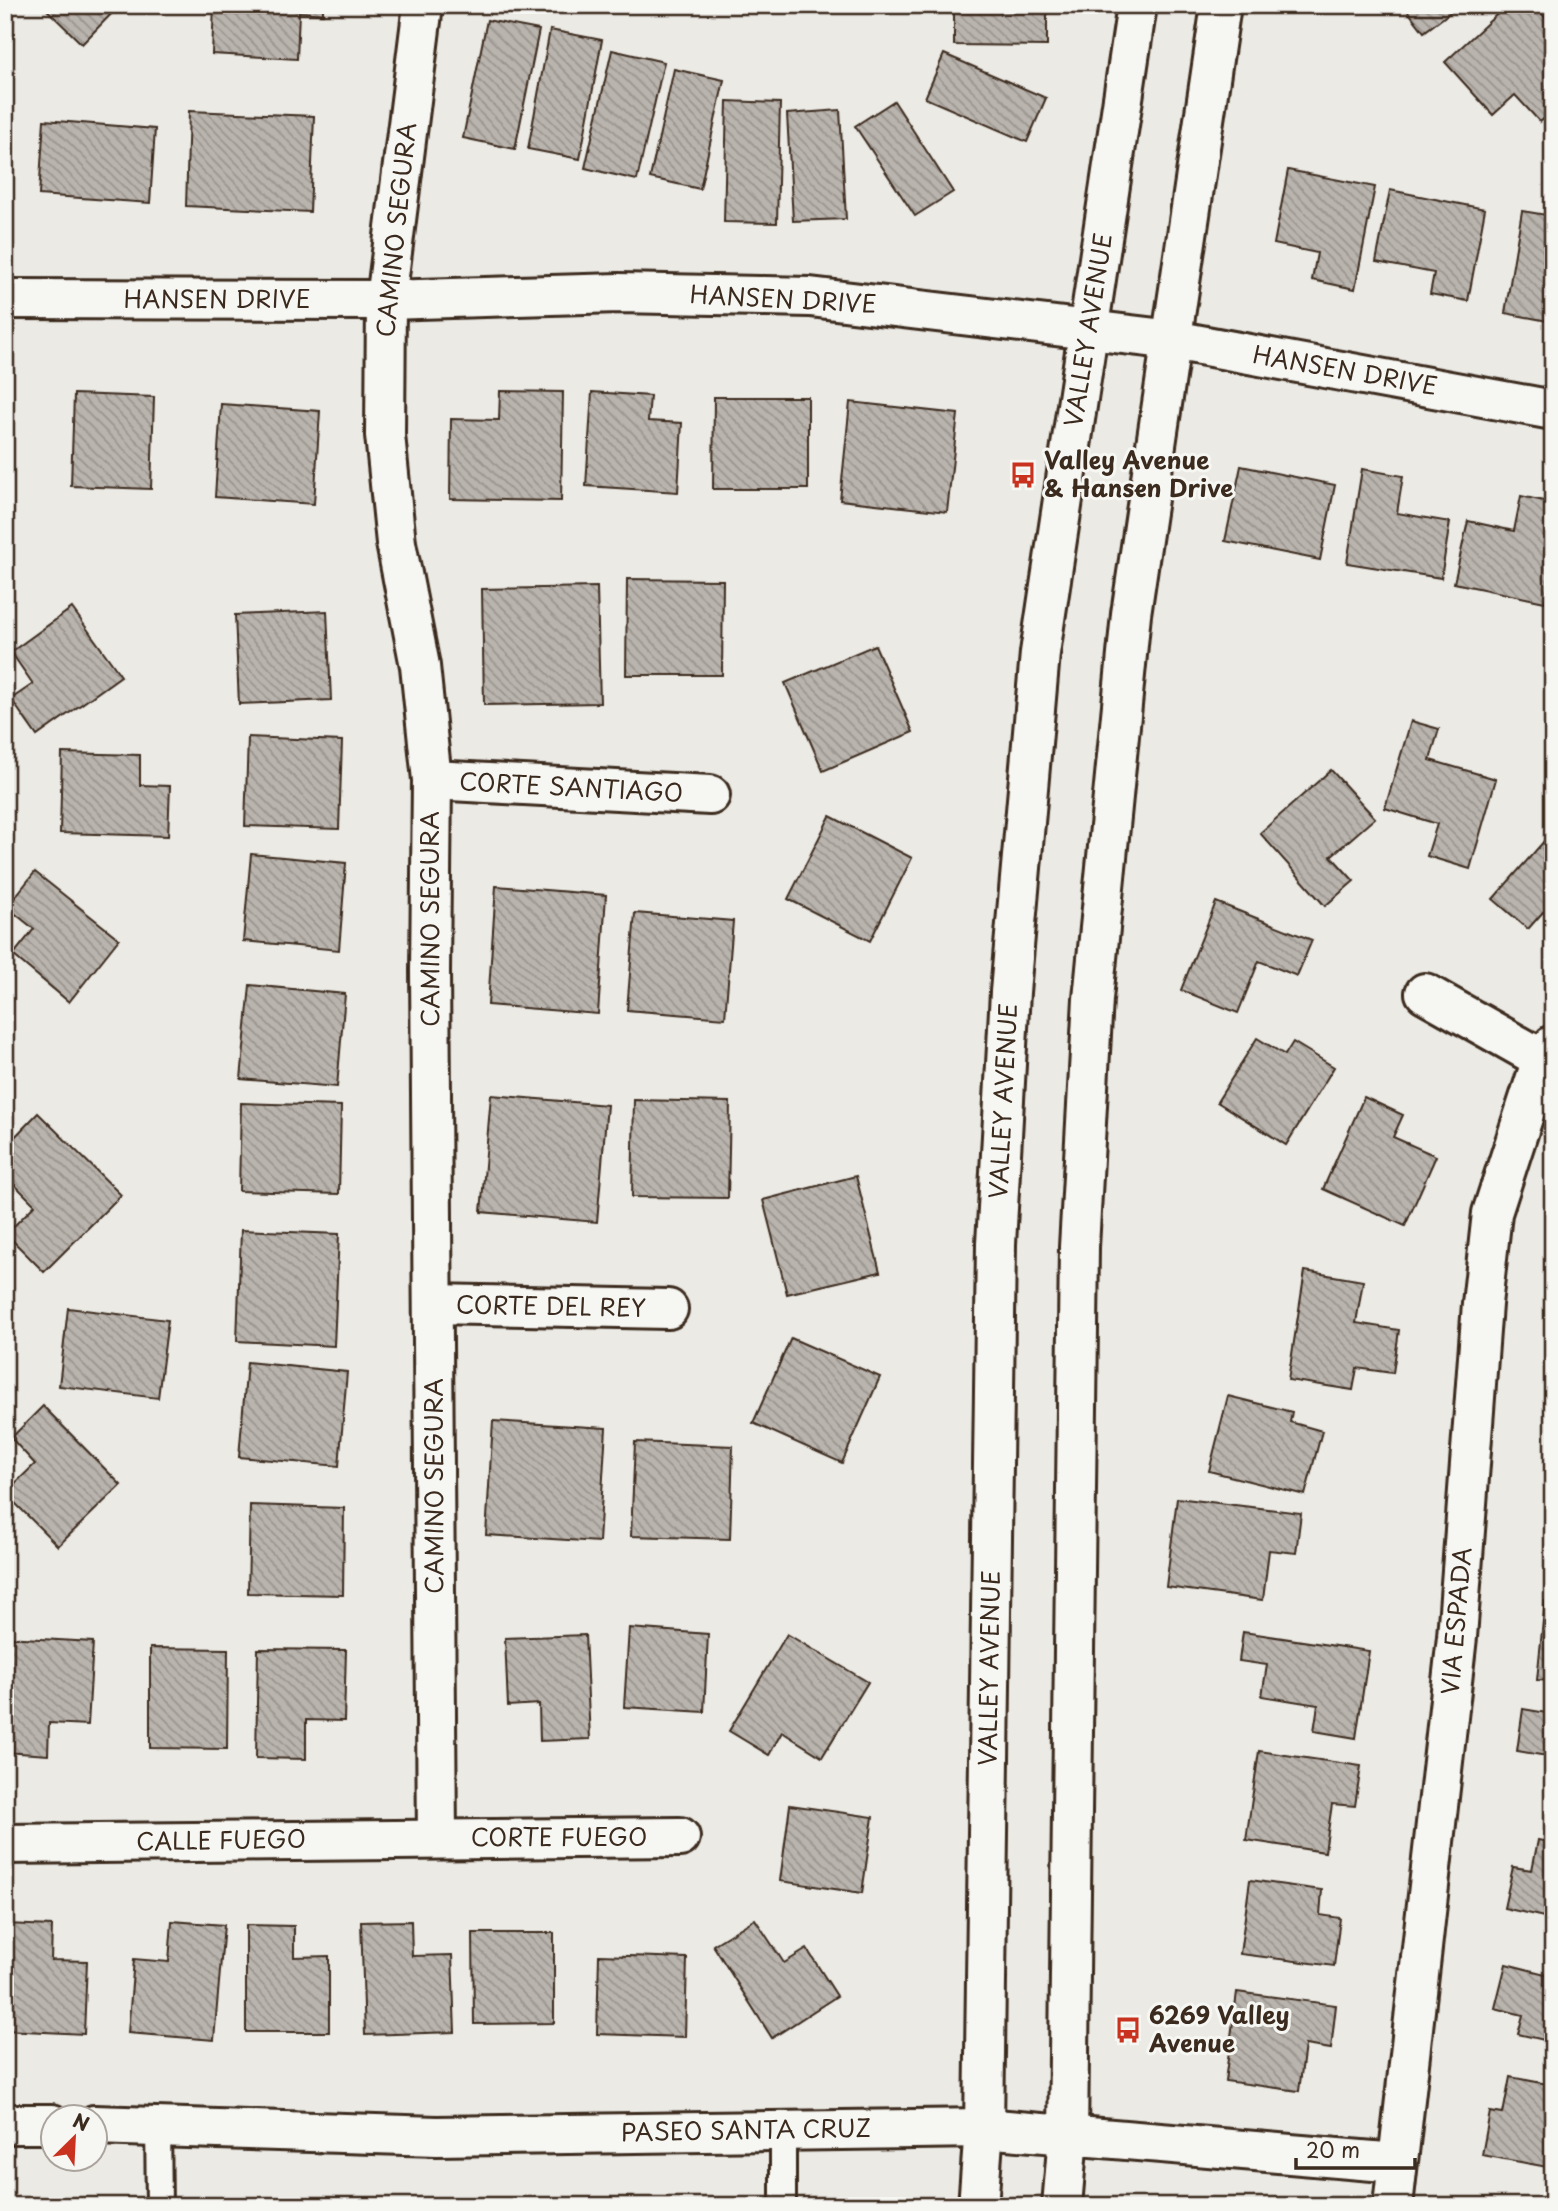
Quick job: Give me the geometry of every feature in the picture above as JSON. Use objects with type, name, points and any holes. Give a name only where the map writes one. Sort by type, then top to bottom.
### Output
[{"type":"street","name":"CAMINO SEGURA","points":[[423,5],[386,300],[385,435],[396,543],[421,666],[432,780],[430,985],[438,1839]]},
{"type":"street","name":"VALLEY AVENUE","points":[[978,2206],[984,2128],[996,1244],[1009,1006],[1040,653],[1137,5]]},
{"type":"street","points":[[1062,2206],[1068,2136],[1080,1219],[1093,999],[1131,614],[1221,5]]},
{"type":"street","name":"HANSEN DRIVE","points":[[5,299],[386,300],[619,293],[810,297],[1173,340],[1553,410]]},
{"type":"street","name":"CORTE SANTIAGO","points":[[432,780],[710,795]]},
{"type":"street","points":[[1425,993],[1547,1052]]},
{"type":"street","name":"VIA ESPADA","points":[[1393,2206],[1457,1637],[1482,1304],[1492,1213],[1547,1052]]},
{"type":"street","name":"CORTE DEL REY","points":[[433,1304],[668,1309]]},
{"type":"street","name":"CORTE FUEGO","points":[[438,1839],[680,1837]]},
{"type":"street","name":"CALLE FUEGO","points":[[5,1844],[438,1839]]},
{"type":"street","points":[[5,2124],[38,2124]]},
{"type":"street","name":"PASEO SANTA CRUZ","points":[[108,2125],[437,2136],[984,2128],[1397,2163]]},
{"type":"lane","points":[[158,2126],[159,2206]]},
{"type":"lane","points":[[783,2131],[783,2206]]},
{"type":"building","points":[[42,5],[120,5],[82,44]]},
{"type":"building","points":[[214,5],[323,5],[323,14],[299,12],[297,59],[212,54]]},
{"type":"building","points":[[954,5],[1047,5],[1047,46],[954,45]]},
{"type":"building","points":[[1403,5],[1460,5],[1424,32]]},
{"type":"building","points":[[1507,5],[1534,5],[1553,26],[1553,111],[1540,122],[1515,95],[1493,115],[1445,62]]},
{"type":"building","points":[[487,20],[539,30],[515,149],[463,138]]},
{"type":"building","points":[[550,30],[602,40],[580,159],[528,149]]},
{"type":"building","points":[[612,50],[664,62],[637,180],[585,168]]},
{"type":"building","points":[[944,54],[1046,98],[1027,142],[925,98]]},
{"type":"building","points":[[674,69],[724,80],[700,189],[650,178]]},
{"type":"building","points":[[727,101],[780,103],[777,223],[724,222]]},
{"type":"building","points":[[894,101],[953,192],[915,216],[855,126]]},
{"type":"building","points":[[840,110],[846,219],[793,221],[787,114]]},
{"type":"building","points":[[189,111],[314,116],[310,212],[186,206]]},
{"type":"building","points":[[44,120],[155,129],[150,203],[39,195]]},
{"type":"building","points":[[1288,170],[1375,187],[1355,289],[1312,280],[1317,253],[1274,244]]},
{"type":"building","points":[[1390,190],[1485,209],[1468,301],[1430,294],[1434,273],[1376,262]]},
{"type":"building","points":[[1522,211],[1553,216],[1553,297],[1548,321],[1505,313]]},
{"type":"building","points":[[500,391],[563,392],[561,501],[450,499],[451,419],[499,420]]},
{"type":"building","points":[[592,392],[650,396],[648,421],[682,423],[678,492],[586,486]]},
{"type":"building","points":[[74,394],[154,397],[151,489],[71,486]]},
{"type":"building","points":[[714,397],[808,397],[808,489],[713,489]]},
{"type":"building","points":[[850,402],[958,414],[947,512],[840,500]]},
{"type":"building","points":[[221,404],[320,411],[314,504],[215,497]]},
{"type":"building","points":[[1241,466],[1335,485],[1320,560],[1225,541]]},
{"type":"building","points":[[1362,469],[1403,476],[1397,513],[1450,522],[1441,578],[1347,563]]},
{"type":"building","points":[[1521,496],[1553,503],[1553,567],[1545,602],[1454,583],[1468,521],[1514,531]]},
{"type":"building","points":[[627,579],[723,580],[722,675],[626,675]]},
{"type":"building","points":[[597,587],[600,703],[484,705],[482,589]]},
{"type":"building","points":[[72,608],[121,676],[37,736],[11,699],[33,684],[11,652]]},
{"type":"building","points":[[327,611],[331,700],[239,704],[235,615]]},
{"type":"building","points":[[875,645],[913,732],[823,771],[785,683]]},
{"type":"building","points":[[1411,721],[1439,729],[1430,760],[1496,779],[1470,869],[1427,856],[1437,824],[1385,808]]},
{"type":"building","points":[[248,737],[342,741],[339,829],[245,826]]},
{"type":"building","points":[[62,753],[140,755],[140,785],[170,786],[168,836],[60,833]]},
{"type":"building","points":[[1331,770],[1375,818],[1331,856],[1354,881],[1325,906],[1260,833]]},
{"type":"building","points":[[830,816],[912,858],[870,941],[788,899]]},
{"type":"building","points":[[1553,831],[1553,920],[1543,912],[1528,929],[1493,899]]},
{"type":"building","points":[[251,854],[346,863],[339,950],[243,941]]},
{"type":"building","points":[[35,872],[119,939],[69,1002],[13,955],[34,929],[7,907]]},
{"type":"building","points":[[496,886],[606,895],[598,1014],[488,1005]]},
{"type":"building","points":[[1216,902],[1312,940],[1297,976],[1259,961],[1238,1013],[1181,990]]},
{"type":"building","points":[[635,913],[733,921],[725,1018],[627,1010]]},
{"type":"building","points":[[250,985],[345,994],[337,1087],[241,1079]]},
{"type":"building","points":[[1257,1038],[1285,1055],[1293,1042],[1334,1067],[1286,1145],[1217,1102]]},
{"type":"building","points":[[491,1095],[607,1105],[597,1222],[481,1212]]},
{"type":"building","points":[[1364,1097],[1403,1115],[1393,1137],[1436,1156],[1405,1226],[1323,1189]]},
{"type":"building","points":[[634,1100],[730,1102],[728,1198],[632,1197]]},
{"type":"building","points":[[241,1103],[341,1106],[339,1194],[239,1191]]},
{"type":"building","points":[[38,1113],[121,1195],[44,1272],[6,1234],[35,1205],[5,1175],[5,1147]]},
{"type":"building","points":[[856,1176],[880,1272],[787,1294],[763,1200]]},
{"type":"building","points":[[241,1230],[339,1234],[334,1346],[237,1341]]},
{"type":"building","points":[[1305,1271],[1363,1281],[1356,1323],[1399,1330],[1393,1373],[1357,1368],[1353,1390],[1288,1380]]},
{"type":"building","points":[[68,1308],[168,1320],[158,1398],[59,1386]]},
{"type":"building","points":[[791,1338],[880,1377],[842,1463],[753,1423]]},
{"type":"building","points":[[247,1362],[347,1372],[339,1466],[239,1457]]},
{"type":"building","points":[[1228,1396],[1292,1412],[1290,1422],[1322,1431],[1305,1495],[1209,1471]]},
{"type":"building","points":[[43,1406],[121,1485],[58,1546],[5,1493],[35,1464],[11,1438]]},
{"type":"building","points":[[493,1421],[606,1428],[599,1542],[486,1535]]},
{"type":"building","points":[[635,1442],[733,1446],[730,1539],[631,1536]]},
{"type":"building","points":[[1177,1498],[1301,1513],[1296,1553],[1269,1550],[1263,1600],[1166,1587]]},
{"type":"building","points":[[250,1505],[344,1508],[343,1595],[248,1593]]},
{"type":"building","points":[[1545,1601],[1553,1602],[1553,1681],[1537,1680]]},
{"type":"building","points":[[629,1628],[708,1634],[704,1712],[624,1707]]},
{"type":"building","points":[[1243,1632],[1369,1651],[1356,1738],[1314,1731],[1318,1705],[1262,1696],[1267,1665],[1239,1661]]},
{"type":"building","points":[[787,1634],[868,1682],[822,1757],[782,1732],[769,1755],[729,1731]]},
{"type":"building","points":[[585,1635],[590,1739],[540,1741],[539,1704],[508,1706],[505,1638]]},
{"type":"building","points":[[5,1637],[93,1642],[88,1725],[49,1723],[48,1755],[5,1752]]},
{"type":"building","points":[[150,1648],[228,1649],[227,1749],[150,1748]]},
{"type":"building","points":[[258,1649],[346,1650],[344,1721],[306,1720],[306,1759],[256,1758]]},
{"type":"building","points":[[1523,1709],[1553,1714],[1553,1757],[1517,1751]]},
{"type":"building","points":[[1259,1751],[1361,1766],[1355,1806],[1332,1804],[1325,1852],[1246,1840]]},
{"type":"building","points":[[790,1805],[873,1817],[862,1893],[780,1881]]},
{"type":"building","points":[[1538,1840],[1553,1843],[1553,1919],[1504,1908],[1513,1867],[1532,1870]]},
{"type":"building","points":[[1250,1880],[1322,1890],[1320,1915],[1340,1918],[1334,1966],[1240,1954]]},
{"type":"building","points":[[755,1919],[784,1963],[807,1949],[837,1996],[772,2038],[713,1945]]},
{"type":"building","points":[[172,1921],[224,1925],[214,2040],[128,2033],[134,1959],[169,1962]]},
{"type":"building","points":[[411,1921],[412,1956],[452,1955],[455,2032],[365,2035],[361,1922]]},
{"type":"building","points":[[6,1924],[52,1926],[51,1960],[87,1961],[84,2034],[5,2030]]},
{"type":"building","points":[[246,1925],[294,1926],[294,1957],[329,1956],[329,2032],[246,2032]]},
{"type":"building","points":[[473,1933],[554,1933],[554,2023],[474,2024]]},
{"type":"building","points":[[599,1955],[687,1958],[685,2037],[597,2034]]},
{"type":"building","points":[[1506,1964],[1553,1976],[1553,2042],[1518,2034],[1523,2015],[1495,2008]]},
{"type":"building","points":[[1237,1992],[1336,2005],[1331,2049],[1305,2045],[1299,2091],[1225,2081]]},
{"type":"building","points":[[1510,2077],[1553,2085],[1553,2168],[1482,2155],[1490,2112],[1503,2114]]},
{"type":"place","name":"Valley Avenue & Hansen Drive","points":[[1023,475]]},
{"type":"place","name":"6269 Valley Avenue","points":[[1128,2030]]}]
